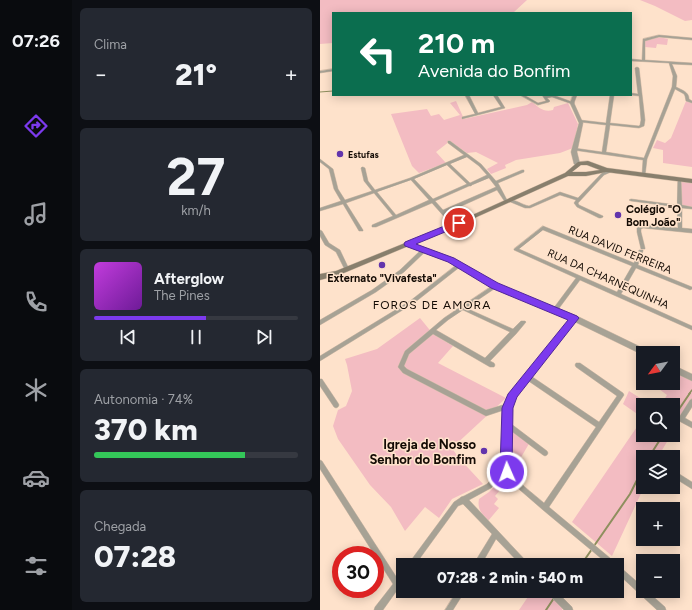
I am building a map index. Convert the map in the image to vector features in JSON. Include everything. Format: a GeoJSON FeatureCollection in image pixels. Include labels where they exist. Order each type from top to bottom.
{"type":"FeatureCollection","features":[{"type":"Feature","properties":{"kind":"main road"},"geometry":{"type":"LineString","coordinates":[[589,164],[593,168],[590,172]]}},
{"type":"Feature","properties":{"kind":"main road"},"geometry":{"type":"LineString","coordinates":[[320,277],[347,269],[508,201],[567,174],[576,166],[589,164],[606,172]]}},
{"type":"Feature","properties":{"kind":"main road"},"geometry":{"type":"LineString","coordinates":[[576,166],[577,171],[581,173]]}},
{"type":"Feature","properties":{"kind":"main road"},"geometry":{"type":"LineString","coordinates":[[567,174],[597,171],[692,181]]}},
{"type":"Feature","properties":{"kind":"street"},"geometry":{"type":"LineString","coordinates":[[643,61],[644,40],[659,36],[692,39]]}},
{"type":"Feature","properties":{"kind":"street"},"geometry":{"type":"LineString","coordinates":[[632,60],[692,64]]}},
{"type":"Feature","properties":{"kind":"street"},"geometry":{"type":"LineString","coordinates":[[644,175],[645,159],[674,88],[675,76],[670,63]]}},
{"type":"Feature","properties":{"kind":"street"},"geometry":{"type":"LineString","coordinates":[[580,121],[639,127],[642,126],[643,120],[637,68]]}},
{"type":"Feature","properties":{"kind":"street"},"geometry":{"type":"LineString","coordinates":[[320,72],[332,70]]}},
{"type":"Feature","properties":{"kind":"street"},"geometry":{"type":"LineString","coordinates":[[674,88],[685,93],[687,100],[692,102]]}},
{"type":"Feature","properties":{"kind":"street"},"geometry":{"type":"LineString","coordinates":[[632,94],[640,95]]}},
{"type":"Feature","properties":{"kind":"street"},"geometry":{"type":"LineString","coordinates":[[468,96],[477,114]]}},
{"type":"Feature","properties":{"kind":"street"},"geometry":{"type":"LineString","coordinates":[[463,118],[503,108],[496,96]]}},
{"type":"Feature","properties":{"kind":"street"},"geometry":{"type":"LineString","coordinates":[[524,96],[538,104],[548,101],[545,96],[552,96],[573,103]]}},
{"type":"Feature","properties":{"kind":"street"},"geometry":{"type":"LineString","coordinates":[[575,96],[573,103],[581,124],[574,149],[576,166]]}},
{"type":"Feature","properties":{"kind":"street"},"geometry":{"type":"LineString","coordinates":[[604,153],[612,96]]}},
{"type":"Feature","properties":{"kind":"street"},"geometry":{"type":"LineString","coordinates":[[449,142],[480,165],[508,201],[530,207],[560,193],[579,200]]}},
{"type":"Feature","properties":{"kind":"street"},"geometry":{"type":"LineString","coordinates":[[574,149],[645,159]]}},
{"type":"Feature","properties":{"kind":"street"},"geometry":{"type":"LineString","coordinates":[[320,210],[412,179],[466,156]]}},
{"type":"Feature","properties":{"kind":"street"},"geometry":{"type":"LineString","coordinates":[[575,157],[589,164]]}},
{"type":"Feature","properties":{"kind":"street"},"geometry":{"type":"LineString","coordinates":[[320,160],[331,169],[336,189],[343,203],[361,230]]}},
{"type":"Feature","properties":{"kind":"street"},"geometry":{"type":"LineString","coordinates":[[448,164],[470,185]]}},
{"type":"Feature","properties":{"kind":"street"},"geometry":{"type":"LineString","coordinates":[[363,168],[366,181],[396,217]]}},
{"type":"Feature","properties":{"kind":"street"},"geometry":{"type":"LineString","coordinates":[[495,183],[523,172]]}},
{"type":"Feature","properties":{"kind":"street"},"geometry":{"type":"LineString","coordinates":[[601,217],[578,206],[576,203],[606,172]]}},
{"type":"Feature","properties":{"kind":"street"},"geometry":{"type":"LineString","coordinates":[[374,226],[489,176]]}},
{"type":"Feature","properties":{"kind":"street"},"geometry":{"type":"LineString","coordinates":[[412,179],[450,220]]}},
{"type":"Feature","properties":{"kind":"street"},"geometry":{"type":"LineString","coordinates":[[679,179],[680,230]]}},
{"type":"Feature","properties":{"kind":"street"},"geometry":{"type":"LineString","coordinates":[[443,212],[498,188]]}},
{"type":"Feature","properties":{"kind":"street"},"geometry":{"type":"LineString","coordinates":[[631,200],[692,208]]}},
{"type":"Feature","properties":{"kind":"street"},"geometry":{"type":"LineString","coordinates":[[618,295],[635,266],[642,250],[639,232],[641,227],[648,226],[692,231]]}},
{"type":"Feature","properties":{"kind":"street","name":"RUA DA CHARNEQUINHA"},"geometry":{"type":"LineString","coordinates":[[543,228],[516,249],[692,328]]}},
{"type":"Feature","properties":{"kind":"street","name":"RUA DAVID FERREIRA"},"geometry":{"type":"LineString","coordinates":[[543,228],[690,288]]}},
{"type":"Feature","properties":{"kind":"street"},"geometry":{"type":"LineString","coordinates":[[320,232],[327,244],[338,252],[347,269]]}},
{"type":"Feature","properties":{"kind":"street"},"geometry":{"type":"LineString","coordinates":[[408,244],[451,260],[494,286],[574,318],[636,348]]}},
{"type":"Feature","properties":{"kind":"street"},"geometry":{"type":"LineString","coordinates":[[320,323],[374,291],[402,271],[424,250]]}},
{"type":"Feature","properties":{"kind":"street"},"geometry":{"type":"LineString","coordinates":[[320,359],[412,302],[459,265]]}},
{"type":"Feature","properties":{"kind":"street"},"geometry":{"type":"LineString","coordinates":[[555,310],[578,278]]}},
{"type":"Feature","properties":{"kind":"street"},"geometry":{"type":"LineString","coordinates":[[494,286],[446,319],[407,353],[401,367],[405,371],[486,413],[508,406]]}},
{"type":"Feature","properties":{"kind":"street"},"geometry":{"type":"LineString","coordinates":[[462,308],[514,332]]}},
{"type":"Feature","properties":{"kind":"street"},"geometry":{"type":"LineString","coordinates":[[574,318],[513,394],[508,406],[506,470],[514,482],[606,558]]}},
{"type":"Feature","properties":{"kind":"street"},"geometry":{"type":"LineString","coordinates":[[486,361],[523,322]]}},
{"type":"Feature","properties":{"kind":"street"},"geometry":{"type":"LineString","coordinates":[[433,331],[492,365]]}},
{"type":"Feature","properties":{"kind":"street"},"geometry":{"type":"LineString","coordinates":[[544,508],[621,395],[578,365]]}},
{"type":"Feature","properties":{"kind":"street"},"geometry":{"type":"LineString","coordinates":[[680,372],[692,378]]}},
{"type":"Feature","properties":{"kind":"street"},"geometry":{"type":"LineString","coordinates":[[527,377],[600,426]]}},
{"type":"Feature","properties":{"kind":"street"},"geometry":{"type":"LineString","coordinates":[[320,381],[336,405]]}},
{"type":"Feature","properties":{"kind":"street"},"geometry":{"type":"LineString","coordinates":[[692,402],[681,419],[692,425]]}},
{"type":"Feature","properties":{"kind":"street"},"geometry":{"type":"LineString","coordinates":[[507,424],[546,453]]}},
{"type":"Feature","properties":{"kind":"street"},"geometry":{"type":"LineString","coordinates":[[320,464],[396,582]]}},
{"type":"Feature","properties":{"kind":"street"},"geometry":{"type":"LineString","coordinates":[[416,558],[456,504],[489,486],[506,470]]}},
{"type":"Feature","properties":{"kind":"street"},"geometry":{"type":"LineString","coordinates":[[680,478],[692,486]]}},
{"type":"Feature","properties":{"kind":"street"},"geometry":{"type":"LineString","coordinates":[[463,499],[519,558]]}},
{"type":"Feature","properties":{"kind":"street"},"geometry":{"type":"LineString","coordinates":[[481,558],[496,533]]}},
{"type":"Feature","properties":{"kind":"street"},"geometry":{"type":"LineString","coordinates":[[624,575],[662,610]]}},
{"type":"Feature","properties":{"kind":"street"},"geometry":{"type":"LineString","coordinates":[[378,610],[396,585]]}},
{"type":"Feature","properties":{"kind":"street"},"geometry":{"type":"LineString","coordinates":[[449,610],[457,598]]}},
{"type":"Feature","properties":{"kind":"street"},"geometry":{"type":"LineString","coordinates":[[558,598],[570,610]]}},
{"type":"Feature","properties":{"kind":"shaded area"},"geometry":{"type":"Polygon","coordinates":[[[320,0],[527,0],[514,12],[332,12],[332,43],[320,44],[320,0]]]}},
{"type":"Feature","properties":{"kind":"shaded area"},"geometry":{"type":"Polygon","coordinates":[[[640,0],[692,0],[692,20],[685,21],[640,0]]]}},
{"type":"Feature","properties":{"kind":"shaded area"},"geometry":{"type":"Polygon","coordinates":[[[659,37],[668,39],[667,45],[657,44],[656,48],[645,47],[645,41],[659,37]]]}},
{"type":"Feature","properties":{"kind":"shaded area"},"geometry":{"type":"Polygon","coordinates":[[[456,101],[464,119],[527,105],[532,102],[541,109],[547,111],[553,110],[554,107],[568,103],[578,124],[573,148],[560,153],[516,160],[505,165],[506,168],[491,174],[487,169],[498,163],[476,152],[467,153],[450,141],[436,152],[446,163],[419,173],[412,166],[391,114],[427,109],[431,116],[439,114],[444,120],[460,115],[450,103],[456,101]]]}},
{"type":"Feature","properties":{"kind":"shaded area"},"geometry":{"type":"Polygon","coordinates":[[[686,101],[692,103],[692,167],[663,163],[663,150],[653,148],[657,140],[665,143],[671,138],[686,101]]]}},
{"type":"Feature","properties":{"kind":"shaded area"},"geometry":{"type":"Polygon","coordinates":[[[679,179],[692,181],[692,208],[680,206],[679,179]]]}},
{"type":"Feature","properties":{"kind":"shaded area"},"geometry":{"type":"Polygon","coordinates":[[[420,318],[433,334],[453,346],[438,363],[506,398],[452,448],[458,457],[483,484],[452,499],[439,518],[425,507],[405,531],[391,507],[370,485],[338,439],[333,426],[338,410],[346,406],[352,391],[345,359],[377,349],[420,318]]]}},
{"type":"Feature","properties":{"kind":"shaded area"},"geometry":{"type":"Polygon","coordinates":[[[680,373],[692,379],[692,401],[680,420],[680,398],[665,398],[667,395],[660,390],[680,390],[680,373]]]}},
{"type":"Feature","properties":{"kind":"shaded area"},"geometry":{"type":"Polygon","coordinates":[[[629,391],[640,398],[636,398],[636,413],[623,404],[629,391]]]}},
{"type":"Feature","properties":{"kind":"shaded area"},"geometry":{"type":"Polygon","coordinates":[[[507,424],[530,442],[513,471],[508,465],[507,424]]]}},
{"type":"Feature","properties":{"kind":"shaded area"},"geometry":{"type":"Polygon","coordinates":[[[636,428],[636,442],[667,442],[662,450],[636,450],[636,494],[641,494],[612,556],[572,522],[636,428]]]}},
{"type":"Feature","properties":{"kind":"shaded area"},"geometry":{"type":"Polygon","coordinates":[[[503,478],[509,480],[495,496],[498,499],[494,504],[499,508],[488,521],[479,509],[479,499],[489,492],[503,478]]]}},
{"type":"Feature","properties":{"kind":"shaded area"},"geometry":{"type":"Polygon","coordinates":[[[527,598],[555,598],[564,607],[562,610],[519,610],[527,598]]]}},
{"type":"Feature","properties":{"kind":"waterway"},"geometry":{"type":"LineString","coordinates":[[320,92],[332,91]]}},
{"type":"Feature","properties":{"kind":"waterway"},"geometry":{"type":"LineString","coordinates":[[689,394],[692,390]]}},
{"type":"Feature","properties":{"kind":"waterway"},"geometry":{"type":"LineString","coordinates":[[680,408],[690,393]]}},
{"type":"Feature","properties":{"kind":"waterway"},"geometry":{"type":"LineString","coordinates":[[653,450],[659,442]]}},
{"type":"Feature","properties":{"kind":"waterway"},"geometry":{"type":"LineString","coordinates":[[594,546],[630,494],[636,482]]}},
{"type":"Feature","properties":{"kind":"waterway"},"geometry":{"type":"LineString","coordinates":[[586,558],[592,549]]}},
{"type":"Feature","properties":{"kind":"waterway"},"geometry":{"type":"LineString","coordinates":[[546,610],[554,598]]}},
{"type":"Feature","properties":{"kind":"place","name":"Estufas"},"geometry":{"type":"Point","coordinates":[340,154]}},
{"type":"Feature","properties":{"kind":"place","name":"Colégio \"O Bom João\""},"geometry":{"type":"Point","coordinates":[618,215]}},
{"type":"Feature","properties":{"kind":"place","name":"Externato \"Vivafesta\""},"geometry":{"type":"Point","coordinates":[382,265]}},
{"type":"Feature","properties":{"kind":"place","name":"Igreja de Nosso Senhor do Bonfim"},"geometry":{"type":"Point","coordinates":[484,451]}},
{"type":"Feature","properties":{"kind":"district","name":"FOROS DE AMORA"},"geometry":{"type":"Point","coordinates":[432,305]}},
{"type":"Feature","properties":{"kind":"route"},"geometry":{"type":"LineString","coordinates":[[459,223],[408,244],[451,260],[494,286],[574,318],[513,394],[507,408],[507,472]]}}]}
